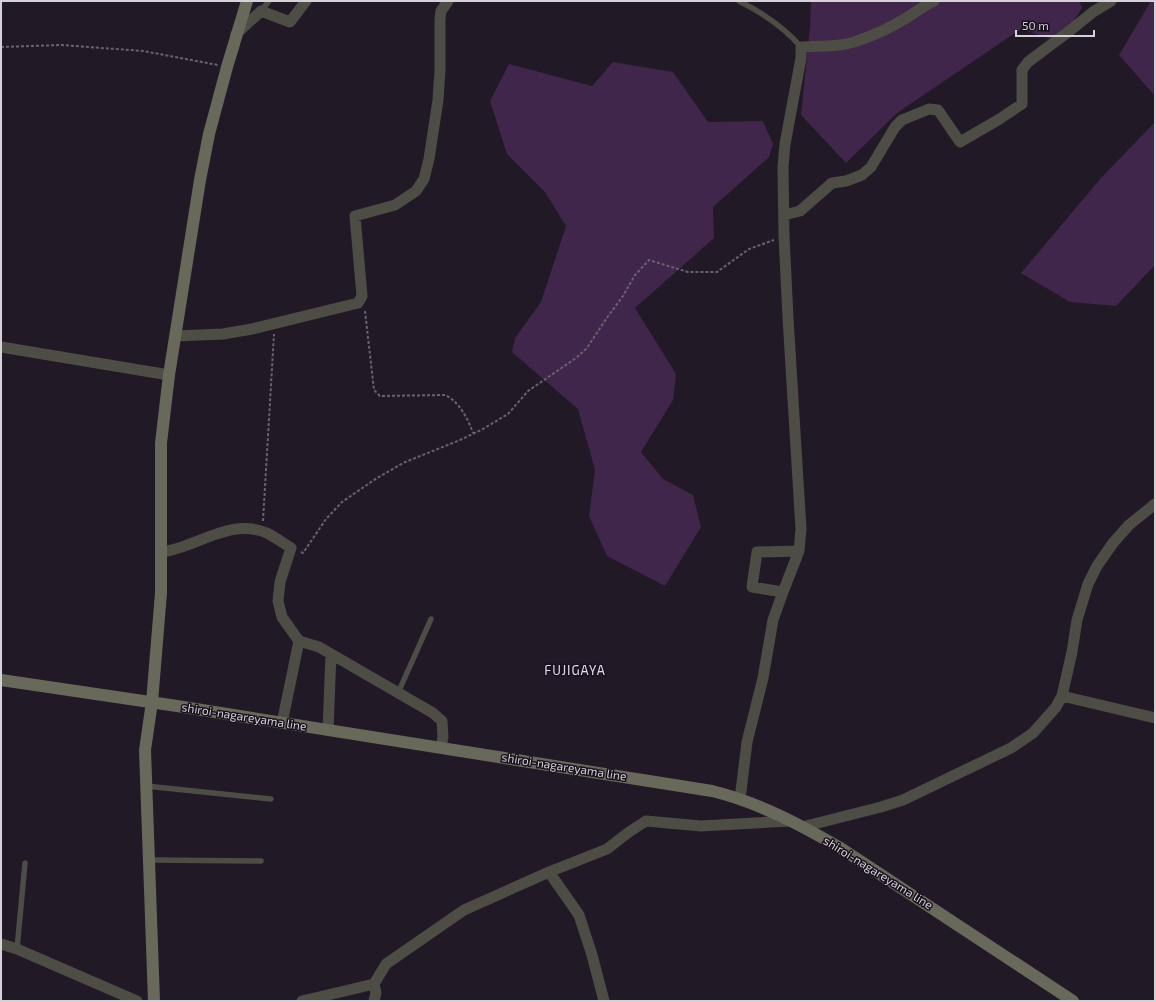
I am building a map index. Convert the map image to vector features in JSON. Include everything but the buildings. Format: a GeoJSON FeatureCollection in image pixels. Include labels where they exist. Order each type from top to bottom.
{"type":"FeatureCollection","features":[{"type":"Feature","properties":{"kind":"main road"},"geometry":{"type":"LineString","coordinates":[[154,1001],[145,750],[152,702],[161,593],[161,444],[169,375],[200,180],[209,134],[246,1]]}},
{"type":"Feature","properties":{"kind":"main road","name":"shiroi-nagareyama line"},"geometry":{"type":"LineString","coordinates":[[1,680],[441,747],[712,791],[740,799],[797,824],[848,853],[1073,1001]]}},
{"type":"Feature","properties":{"kind":"street"},"geometry":{"type":"LineString","coordinates":[[236,34],[261,11],[290,22],[306,1]]}},
{"type":"Feature","properties":{"kind":"street"},"geometry":{"type":"LineString","coordinates":[[175,336],[223,334],[252,329],[358,302],[362,296],[355,216],[395,205],[416,191],[424,179],[429,159],[438,100],[441,11],[448,1]]}},
{"type":"Feature","properties":{"kind":"street"},"geometry":{"type":"LineString","coordinates":[[740,799],[747,742],[763,678],[773,620],[799,551],[801,529],[784,236],[783,166],[785,144],[801,58],[801,47],[830,46],[856,42],[881,32],[934,1]]}},
{"type":"Feature","properties":{"kind":"street"},"geometry":{"type":"LineString","coordinates":[[784,215],[800,211],[832,183],[846,181],[862,175],[871,167],[895,127],[902,120],[929,109],[938,110],[960,142],[1004,116],[1022,104],[1022,70],[1028,62],[1093,12],[1111,1]]}},
{"type":"Feature","properties":{"kind":"street"},"geometry":{"type":"LineString","coordinates":[[1,347],[169,375]]}},
{"type":"Feature","properties":{"kind":"street"},"geometry":{"type":"LineString","coordinates":[[374,1001],[376,993],[374,984],[386,964],[464,910],[549,872],[607,850],[629,832],[646,821],[700,826],[797,824],[881,807],[903,800],[1011,748],[1033,733],[1056,707],[1062,696],[1072,652],[1077,620],[1088,584],[1097,566],[1113,543],[1129,525],[1155,504]]}},
{"type":"Feature","properties":{"kind":"street"},"geometry":{"type":"LineString","coordinates":[[161,552],[171,551],[218,533],[238,528],[268,533],[290,548],[280,582],[278,601],[282,617],[299,641],[319,647],[433,713],[442,721],[443,737],[441,747]]}},
{"type":"Feature","properties":{"kind":"street"},"geometry":{"type":"LineString","coordinates":[[783,592],[752,587],[757,552],[799,551]]}},
{"type":"Feature","properties":{"kind":"street"},"geometry":{"type":"LineString","coordinates":[[282,722],[299,641]]}},
{"type":"Feature","properties":{"kind":"street"},"geometry":{"type":"LineString","coordinates":[[328,730],[331,654]]}},
{"type":"Feature","properties":{"kind":"street"},"geometry":{"type":"LineString","coordinates":[[1062,696],[1155,718]]}},
{"type":"Feature","properties":{"kind":"street"},"geometry":{"type":"LineString","coordinates":[[549,872],[579,916],[592,955],[604,1001]]}},
{"type":"Feature","properties":{"kind":"street"},"geometry":{"type":"LineString","coordinates":[[1,944],[17,949],[137,1001]]}},
{"type":"Feature","properties":{"kind":"street"},"geometry":{"type":"LineString","coordinates":[[302,1001],[374,984]]}},
{"type":"Feature","properties":{"kind":"lane"},"geometry":{"type":"LineString","coordinates":[[261,11],[269,1]]}},
{"type":"Feature","properties":{"kind":"lane"},"geometry":{"type":"LineString","coordinates":[[739,1],[758,11],[786,31],[801,47]]}},
{"type":"Feature","properties":{"kind":"lane"},"geometry":{"type":"LineString","coordinates":[[398,693],[431,619]]}},
{"type":"Feature","properties":{"kind":"lane"},"geometry":{"type":"LineString","coordinates":[[146,786],[271,799]]}},
{"type":"Feature","properties":{"kind":"lane"},"geometry":{"type":"LineString","coordinates":[[150,860],[261,861]]}},
{"type":"Feature","properties":{"kind":"lane"},"geometry":{"type":"LineString","coordinates":[[17,949],[25,863]]}},
{"type":"Feature","properties":{"kind":"path"},"geometry":{"type":"LineString","coordinates":[[1,47],[61,45],[142,51],[227,67]]}},
{"type":"Feature","properties":{"kind":"path"},"geometry":{"type":"LineString","coordinates":[[290,548],[303,553],[326,519],[342,502],[377,478],[403,463],[483,429],[508,414],[528,391],[576,358],[587,348],[636,275],[649,260],[688,272],[717,272],[749,249],[784,236]]}},
{"type":"Feature","properties":{"kind":"path"},"geometry":{"type":"LineString","coordinates":[[360,299],[364,306],[374,390],[380,396],[445,395],[452,398],[468,421],[473,433]]}},
{"type":"Feature","properties":{"kind":"path"},"geometry":{"type":"LineString","coordinates":[[263,532],[275,323]]}},
{"type":"Feature","properties":{"kind":"shaded area"},"geometry":{"type":"Polygon","coordinates":[[[811,1],[1079,1],[1082,8],[1060,42],[1021,29],[897,113],[846,163],[801,115],[810,27],[811,1]]]}},
{"type":"Feature","properties":{"kind":"shaded area"},"geometry":{"type":"Polygon","coordinates":[[[1151,1],[1155,1],[1155,96],[1119,55],[1151,1]]]}},
{"type":"Feature","properties":{"kind":"shaded area"},"geometry":{"type":"Polygon","coordinates":[[[613,62],[673,72],[708,122],[763,121],[773,144],[769,157],[713,207],[714,238],[635,308],[676,374],[673,400],[641,452],[663,479],[693,495],[701,527],[665,586],[607,556],[589,516],[595,470],[578,409],[512,352],[515,338],[541,302],[566,226],[545,192],[507,154],[490,101],[509,64],[592,86],[613,62]]]}},
{"type":"Feature","properties":{"kind":"shaded area"},"geometry":{"type":"Polygon","coordinates":[[[1155,122],[1155,265],[1116,306],[1070,302],[1021,273],[1101,178],[1155,122]]]}},
{"type":"Feature","properties":{"kind":"district","name":"FUJIGAYA"},"geometry":{"type":"Point","coordinates":[575,670]}}]}
